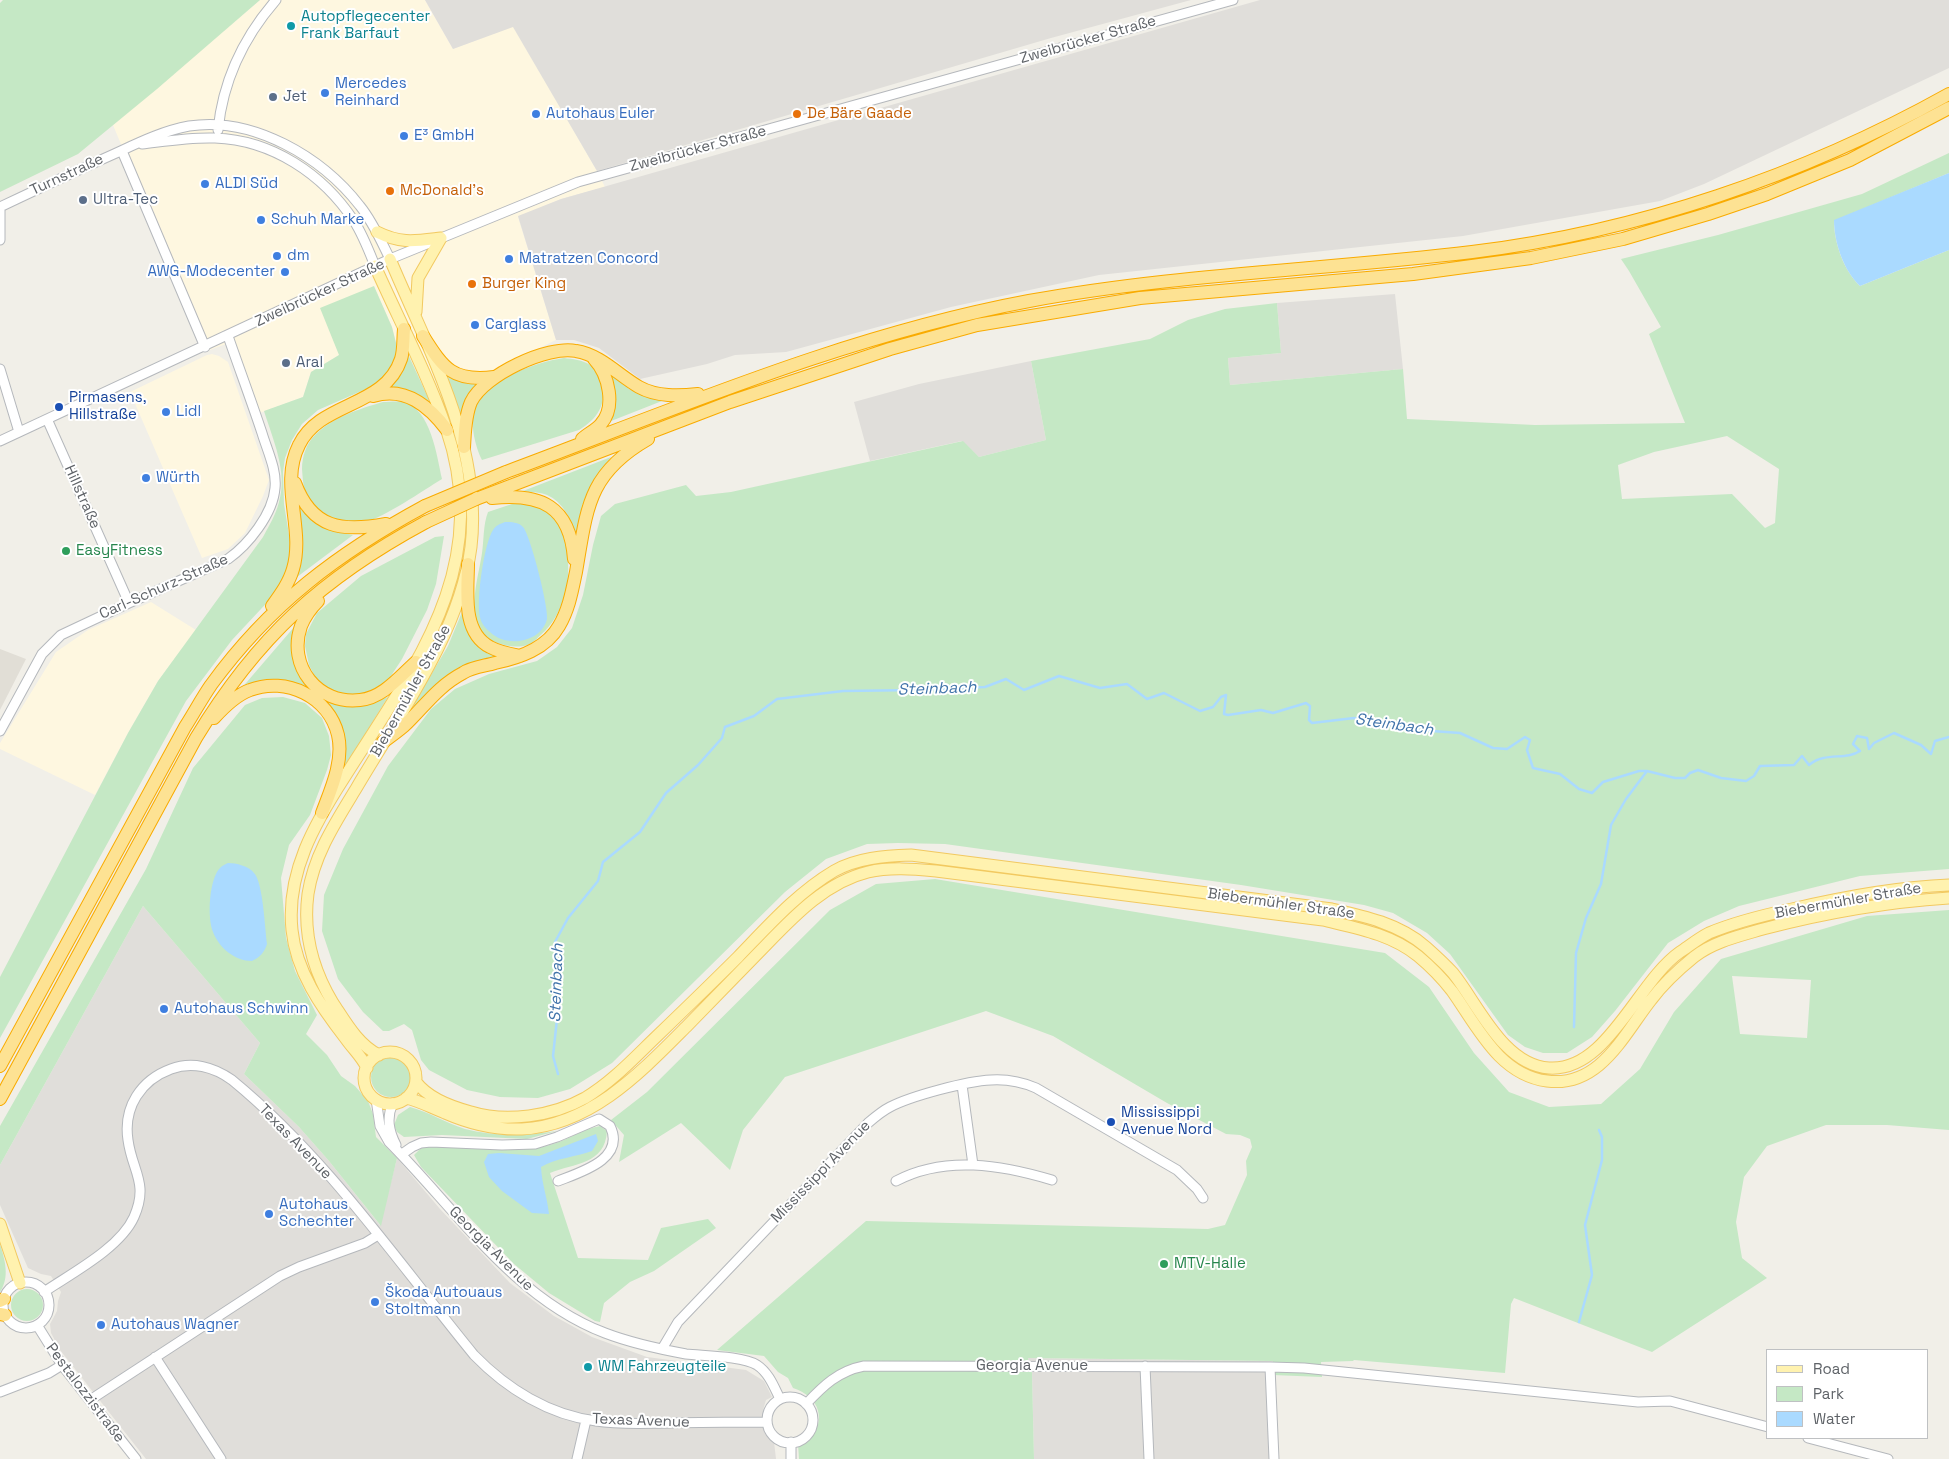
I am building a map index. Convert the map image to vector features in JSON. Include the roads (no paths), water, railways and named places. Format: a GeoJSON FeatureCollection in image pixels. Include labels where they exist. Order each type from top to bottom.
{"type":"FeatureCollection","features":[{"type":"Feature","properties":{"kind":"highway"},"geometry":{"type":"LineString","coordinates":[[252,635],[280,606],[332,562],[425,506],[506,472],[753,378],[912,328],[1029,301],[1137,284],[1474,252],[1591,231],[1667,213],[1807,164],[1849,146],[1949,94]]}},
{"type":"Feature","properties":{"kind":"highway"},"geometry":{"type":"LineString","coordinates":[[0,1099],[196,738],[222,697],[250,659],[295,612],[342,573],[369,554],[426,522],[476,499],[507,492],[679,420],[872,355],[977,325],[1140,298],[1413,274],[1531,258],[1623,239],[1767,194],[1850,160],[1949,108]]}},
{"type":"Feature","properties":{"kind":"highway"},"geometry":{"type":"LineString","coordinates":[[362,400],[379,390],[393,377],[402,358],[404,329]]}},
{"type":"Feature","properties":{"kind":"highway"},"geometry":{"type":"LineString","coordinates":[[424,336],[446,368],[455,374],[472,379],[494,377]]}},
{"type":"Feature","properties":{"kind":"highway"},"geometry":{"type":"LineString","coordinates":[[464,447],[466,420],[472,402],[482,387],[494,377],[556,350],[578,351],[590,356],[612,367],[638,387],[650,392],[688,395],[716,392]]}},
{"type":"Feature","properties":{"kind":"highway"},"geometry":{"type":"LineString","coordinates":[[566,450],[600,425],[607,414],[609,392],[605,378],[598,364],[590,356]]}},
{"type":"Feature","properties":{"kind":"highway"},"geometry":{"type":"LineString","coordinates":[[0,1066],[185,727],[210,686],[252,635],[278,598],[293,569],[296,541],[291,471],[298,446],[304,434],[315,423],[332,412],[380,394],[390,393],[405,395],[422,404],[434,414],[446,430]]}},
{"type":"Feature","properties":{"kind":"highway"},"geometry":{"type":"LineString","coordinates":[[383,742],[404,725],[436,691],[464,672],[520,656],[540,646],[558,628],[570,600],[587,511],[600,481],[628,450],[679,420]]}},
{"type":"Feature","properties":{"kind":"highway"},"geometry":{"type":"LineString","coordinates":[[291,471],[300,497],[316,516],[328,524],[352,529],[397,522]]}},
{"type":"Feature","properties":{"kind":"highway"},"geometry":{"type":"LineString","coordinates":[[507,492],[538,500],[551,507],[564,519],[571,534],[575,576]]}},
{"type":"Feature","properties":{"kind":"highway"},"geometry":{"type":"LineString","coordinates":[[468,564],[469,618],[473,629],[479,639],[489,647],[520,656]]}},
{"type":"Feature","properties":{"kind":"highway"},"geometry":{"type":"LineString","coordinates":[[342,573],[308,612],[301,627],[298,658],[303,672],[313,686],[324,694],[336,698],[361,700],[380,694],[416,662]]}},
{"type":"Feature","properties":{"kind":"highway"},"geometry":{"type":"LineString","coordinates":[[196,738],[233,700],[250,690],[269,685],[285,686],[302,692],[318,701],[331,717],[338,735],[339,750],[336,770],[322,813]]}},
{"type":"Feature","properties":{"kind":"main road"},"geometry":{"type":"LineString","coordinates":[[376,232],[401,241],[415,242],[441,238]]}},
{"type":"Feature","properties":{"kind":"main road"},"geometry":{"type":"LineString","coordinates":[[416,319],[418,278],[441,238]]}},
{"type":"Feature","properties":{"kind":"main road","name":"Biebermühler Straße"},"geometry":{"type":"LineString","coordinates":[[378,1055],[362,1043],[341,1015],[329,996],[320,976],[309,945],[306,922],[309,893],[316,866],[328,836],[446,632],[460,598],[468,564],[473,517],[472,493],[464,447],[447,394],[390,259]]}},
{"type":"Feature","properties":{"kind":"main road","name":"Biebermühler Straße"},"geometry":{"type":"LineString","coordinates":[[367,1068],[311,988],[303,972],[292,930],[291,909],[296,876],[302,857],[322,813],[391,705],[416,662],[443,608],[458,554],[460,520],[459,486],[446,430],[426,378],[375,266]]}},
{"type":"Feature","properties":{"kind":"main road","name":"Biebermühler Straße"},"geometry":{"type":"LineString","coordinates":[[416,1082],[421,1089],[435,1098],[477,1114],[491,1117],[517,1117],[554,1110],[585,1098],[639,1054],[790,905],[831,873],[864,859],[910,855],[1332,909],[1362,915],[1396,928],[1424,945],[1452,972],[1492,1029],[1510,1050],[1528,1062],[1549,1068],[1570,1066],[1592,1054],[1612,1033],[1660,971],[1678,954],[1707,934],[1764,915],[1818,903],[1881,892],[1949,885]]}},
{"type":"Feature","properties":{"kind":"main road"},"geometry":{"type":"LineString","coordinates":[[406,1098],[472,1123],[500,1129],[540,1127],[578,1114],[604,1100],[642,1070],[779,932],[819,896],[846,880],[880,870],[936,871],[1323,920],[1372,931],[1402,945],[1416,954],[1435,971],[1490,1047],[1505,1063],[1523,1075],[1548,1082],[1572,1079],[1586,1074],[1600,1065],[1618,1046],[1651,999],[1675,972],[1696,955],[1726,940],[1808,917],[1916,900],[1949,898]]}},
{"type":"Feature","properties":{"kind":"main road"},"geometry":{"type":"LineString","coordinates":[[389,1052],[405,1056],[415,1070],[416,1082],[413,1091],[406,1098],[393,1103],[386,1103],[376,1099],[370,1093],[366,1086],[365,1077],[367,1068],[378,1055],[389,1052]]}},
{"type":"Feature","properties":{"kind":"main road"},"geometry":{"type":"LineString","coordinates":[[0,1224],[20,1283]]}},
{"type":"Feature","properties":{"kind":"street"},"geometry":{"type":"LineString","coordinates":[[217,138],[225,88],[244,44],[257,22],[276,0]]}},
{"type":"Feature","properties":{"kind":"street","name":"Zweibrücker Straße"},"geometry":{"type":"LineString","coordinates":[[0,441],[205,347],[390,259],[578,182],[1208,3],[1233,0]]}},
{"type":"Feature","properties":{"kind":"street","name":"Turnstraße"},"geometry":{"type":"LineString","coordinates":[[0,207],[152,136],[190,126],[218,126],[252,132],[272,139],[314,162],[345,189],[362,208],[390,259]]}},
{"type":"Feature","properties":{"kind":"street","name":"Turnstraße"},"geometry":{"type":"LineString","coordinates":[[135,145],[198,138],[217,138],[268,149],[288,159],[313,175],[335,196],[354,222],[375,266]]}},
{"type":"Feature","properties":{"kind":"street"},"geometry":{"type":"LineString","coordinates":[[122,151],[205,347]]}},
{"type":"Feature","properties":{"kind":"street"},"geometry":{"type":"LineString","coordinates":[[0,207],[0,240]]}},
{"type":"Feature","properties":{"kind":"street","name":"Carl-Schurz-Straße"},"geometry":{"type":"LineString","coordinates":[[0,731],[34,668],[51,643],[72,629],[228,559],[241,551],[257,530],[274,497],[274,471],[228,336]]}},
{"type":"Feature","properties":{"kind":"street"},"geometry":{"type":"LineString","coordinates":[[0,368],[19,432]]}},
{"type":"Feature","properties":{"kind":"street","name":"Hillstraße"},"geometry":{"type":"LineString","coordinates":[[47,419],[129,603]]}},
{"type":"Feature","properties":{"kind":"street","name":"Texas Avenue"},"geometry":{"type":"LineString","coordinates":[[44,1292],[113,1244],[125,1233],[134,1218],[139,1203],[140,1177],[128,1141],[127,1126],[134,1099],[140,1089],[150,1080],[175,1068],[189,1065],[203,1066],[223,1073],[288,1132],[378,1235],[459,1337],[487,1369],[516,1391],[535,1402],[586,1420],[628,1424],[767,1422]]}},
{"type":"Feature","properties":{"kind":"street","name":"Mississippi Avenue"},"geometry":{"type":"LineString","coordinates":[[662,1349],[678,1322],[868,1123],[891,1106],[962,1085],[978,1081],[1003,1080],[1026,1084],[1036,1088],[1177,1170],[1197,1189],[1203,1198]]}},
{"type":"Feature","properties":{"kind":"street"},"geometry":{"type":"LineString","coordinates":[[962,1085],[973,1165]]}},
{"type":"Feature","properties":{"kind":"street","name":"Georgia Avenue"},"geometry":{"type":"LineString","coordinates":[[376,1099],[382,1132],[493,1254],[516,1277],[538,1295],[587,1326],[621,1339],[662,1349],[754,1364],[765,1373],[780,1399]]}},
{"type":"Feature","properties":{"kind":"street","name":"Georgia Avenue"},"geometry":{"type":"LineString","coordinates":[[393,1103],[389,1124],[392,1138],[402,1154]]}},
{"type":"Feature","properties":{"kind":"street"},"geometry":{"type":"LineString","coordinates":[[402,1154],[421,1143],[527,1144],[547,1141],[599,1120],[610,1126],[614,1138],[613,1145],[605,1158],[584,1171],[558,1181]]}},
{"type":"Feature","properties":{"kind":"street"},"geometry":{"type":"LineString","coordinates":[[896,1181],[931,1168],[973,1165],[1014,1170],[1052,1180]]}},
{"type":"Feature","properties":{"kind":"street"},"geometry":{"type":"LineString","coordinates":[[90,1400],[280,1276],[299,1266],[365,1243],[378,1235]]}},
{"type":"Feature","properties":{"kind":"street"},"geometry":{"type":"LineString","coordinates":[[20,1283],[33,1284],[44,1292],[48,1297],[48,1310],[46,1316],[37,1325],[30,1328],[16,1326],[3,1314],[2,1300],[8,1292],[20,1283]]}},
{"type":"Feature","properties":{"kind":"street","name":"Pestalozzistraße"},"geometry":{"type":"LineString","coordinates":[[37,1325],[62,1365],[136,1459]]}},
{"type":"Feature","properties":{"kind":"street"},"geometry":{"type":"LineString","coordinates":[[155,1357],[221,1459]]}},
{"type":"Feature","properties":{"kind":"street"},"geometry":{"type":"LineString","coordinates":[[0,1392],[49,1373],[62,1365]]}},
{"type":"Feature","properties":{"kind":"street","name":"Georgia Avenue"},"geometry":{"type":"LineString","coordinates":[[806,1404],[838,1375],[864,1366],[1270,1367],[1304,1368],[1638,1402],[1670,1400],[1766,1426]]}},
{"type":"Feature","properties":{"kind":"street"},"geometry":{"type":"LineString","coordinates":[[1145,1366],[1148,1459]]}},
{"type":"Feature","properties":{"kind":"street"},"geometry":{"type":"LineString","coordinates":[[1270,1367],[1274,1459]]}},
{"type":"Feature","properties":{"kind":"street"},"geometry":{"type":"LineString","coordinates":[[791,1397],[806,1404],[810,1408],[813,1420],[810,1431],[802,1439],[790,1442],[781,1440],[773,1435],[767,1422],[769,1411],[780,1399],[791,1397]]}},
{"type":"Feature","properties":{"kind":"street"},"geometry":{"type":"LineString","coordinates":[[577,1459],[586,1420]]}},
{"type":"Feature","properties":{"kind":"street"},"geometry":{"type":"LineString","coordinates":[[1812,1439],[1888,1459]]}},
{"type":"Feature","properties":{"kind":"street"},"geometry":{"type":"LineString","coordinates":[[790,1442],[791,1459]]}},
{"type":"Feature","properties":{"kind":"water"},"geometry":{"type":"Polygon","coordinates":[[[1949,173],[1949,250],[1860,286],[1849,273],[1841,256],[1834,229],[1834,220],[1949,173]]]}},
{"type":"Feature","properties":{"kind":"water"},"geometry":{"type":"Polygon","coordinates":[[[505,522],[519,524],[526,533],[538,571],[547,612],[547,619],[538,633],[531,638],[513,641],[497,637],[490,632],[481,621],[479,609],[480,586],[487,547],[494,528],[505,522]]]}},
{"type":"Feature","properties":{"kind":"water"},"geometry":{"type":"Polygon","coordinates":[[[228,863],[249,868],[254,873],[260,886],[267,944],[265,950],[252,961],[240,959],[223,948],[211,926],[210,898],[214,879],[221,867],[228,863]]]}},
{"type":"Feature","properties":{"kind":"water"},"geometry":{"type":"Polygon","coordinates":[[[596,1134],[598,1141],[592,1151],[541,1167],[549,1214],[532,1213],[502,1191],[489,1177],[484,1162],[488,1154],[539,1156],[596,1134]]]}},
{"type":"Feature","properties":{"kind":"waterway","name":"Steinbach"},"geometry":{"type":"LineString","coordinates":[[558,1074],[553,1056],[561,982],[556,966],[555,942],[568,918],[598,881],[603,862],[640,832],[666,793],[698,765],[722,738],[725,727],[754,716],[777,699],[843,691],[985,687],[1006,679],[1024,690],[1059,676],[1100,688],[1127,684],[1147,699],[1164,693],[1200,711],[1213,707],[1221,697],[1226,695],[1224,714],[1228,715],[1261,710],[1273,713],[1306,703],[1310,706],[1309,720],[1312,723],[1354,718],[1418,730],[1460,733],[1493,748],[1507,749],[1525,737],[1530,740],[1527,750],[1533,768],[1560,774],[1579,789],[1592,793],[1603,782],[1639,771],[1647,771],[1675,778],[1685,778],[1690,773],[1698,770],[1721,778],[1746,781],[1754,776],[1760,766],[1794,765],[1802,756],[1809,765],[1822,758],[1854,754],[1860,751],[1853,744],[1857,736],[1867,738],[1869,749],[1874,743],[1894,733],[1921,745],[1931,754],[1935,741],[1949,737]]}},
{"type":"Feature","properties":{"kind":"waterway"},"geometry":{"type":"LineString","coordinates":[[1574,1027],[1576,953],[1586,918],[1601,884],[1611,825],[1626,799],[1647,771]]}},
{"type":"Feature","properties":{"kind":"waterway"},"geometry":{"type":"LineString","coordinates":[[1579,1322],[1592,1275],[1585,1225],[1602,1160],[1602,1137],[1599,1130]]}},
{"type":"Feature","properties":{"kind":"place","name":"Autopflegecenter Frank Barfaut"},"geometry":{"type":"Point","coordinates":[291,26]}},
{"type":"Feature","properties":{"kind":"place","name":"Mercedes Reinhard"},"geometry":{"type":"Point","coordinates":[325,93]}},
{"type":"Feature","properties":{"kind":"place","name":"Jet"},"geometry":{"type":"Point","coordinates":[273,97]}},
{"type":"Feature","properties":{"kind":"place","name":"Autohaus Euler"},"geometry":{"type":"Point","coordinates":[536,114]}},
{"type":"Feature","properties":{"kind":"place","name":"De Bäre Gaade"},"geometry":{"type":"Point","coordinates":[797,114]}},
{"type":"Feature","properties":{"kind":"place","name":"E³ GmbH"},"geometry":{"type":"Point","coordinates":[404,136]}},
{"type":"Feature","properties":{"kind":"place","name":"ALDI Süd"},"geometry":{"type":"Point","coordinates":[205,184]}},
{"type":"Feature","properties":{"kind":"place","name":"McDonald's"},"geometry":{"type":"Point","coordinates":[390,191]}},
{"type":"Feature","properties":{"kind":"place","name":"Ultra-Tec"},"geometry":{"type":"Point","coordinates":[83,200]}},
{"type":"Feature","properties":{"kind":"place","name":"Schuh Marke"},"geometry":{"type":"Point","coordinates":[261,220]}},
{"type":"Feature","properties":{"kind":"place","name":"dm"},"geometry":{"type":"Point","coordinates":[277,256]}},
{"type":"Feature","properties":{"kind":"place","name":"Matratzen Concord"},"geometry":{"type":"Point","coordinates":[509,259]}},
{"type":"Feature","properties":{"kind":"place","name":"AWG-Modecenter"},"geometry":{"type":"Point","coordinates":[285,272]}},
{"type":"Feature","properties":{"kind":"place","name":"Burger King"},"geometry":{"type":"Point","coordinates":[472,284]}},
{"type":"Feature","properties":{"kind":"place","name":"Carglass"},"geometry":{"type":"Point","coordinates":[475,325]}},
{"type":"Feature","properties":{"kind":"place","name":"Aral"},"geometry":{"type":"Point","coordinates":[286,363]}},
{"type":"Feature","properties":{"kind":"place","name":"Pirmasens, Hillstraße"},"geometry":{"type":"Point","coordinates":[59,407]}},
{"type":"Feature","properties":{"kind":"place","name":"Lidl"},"geometry":{"type":"Point","coordinates":[166,412]}},
{"type":"Feature","properties":{"kind":"place","name":"Würth"},"geometry":{"type":"Point","coordinates":[146,478]}},
{"type":"Feature","properties":{"kind":"place","name":"EasyFitness"},"geometry":{"type":"Point","coordinates":[66,551]}},
{"type":"Feature","properties":{"kind":"place","name":"Autohaus Schwinn"},"geometry":{"type":"Point","coordinates":[164,1009]}},
{"type":"Feature","properties":{"kind":"place","name":"Mississippi Avenue Nord"},"geometry":{"type":"Point","coordinates":[1111,1122]}},
{"type":"Feature","properties":{"kind":"place","name":"Autohaus Schechter"},"geometry":{"type":"Point","coordinates":[269,1214]}},
{"type":"Feature","properties":{"kind":"place","name":"MTV-Halle"},"geometry":{"type":"Point","coordinates":[1164,1264]}},
{"type":"Feature","properties":{"kind":"place","name":"Škoda Autouaus Stoltmann"},"geometry":{"type":"Point","coordinates":[375,1302]}},
{"type":"Feature","properties":{"kind":"place","name":"Autohaus Wagner"},"geometry":{"type":"Point","coordinates":[101,1325]}},
{"type":"Feature","properties":{"kind":"place","name":"WM Fahrzeugteile"},"geometry":{"type":"Point","coordinates":[588,1367]}}]}
